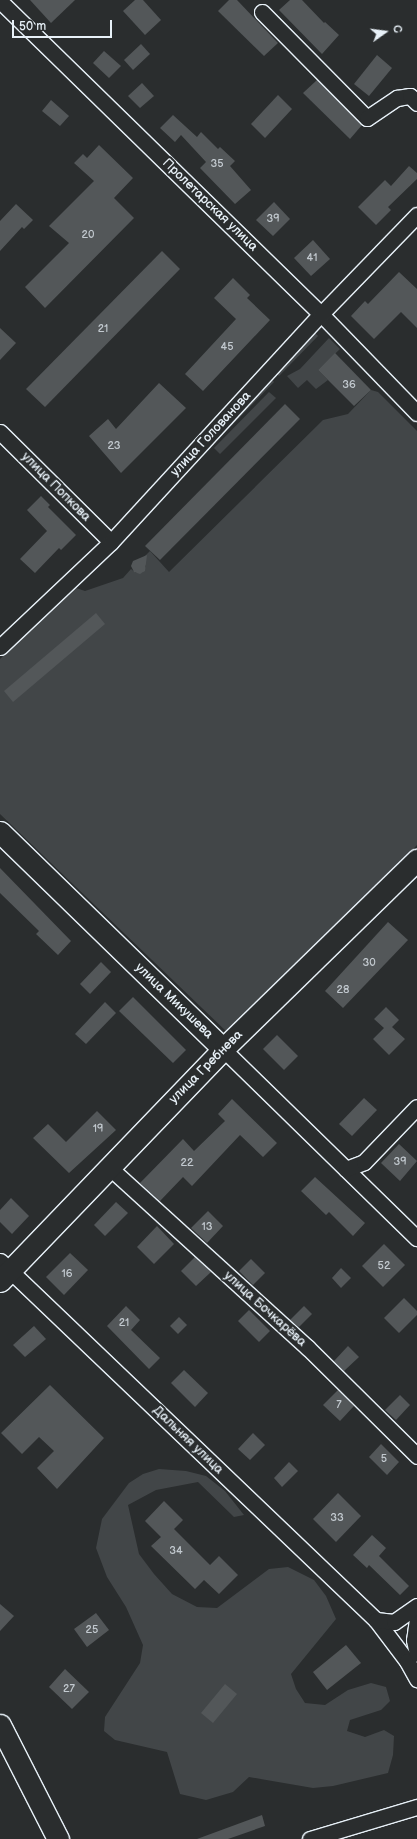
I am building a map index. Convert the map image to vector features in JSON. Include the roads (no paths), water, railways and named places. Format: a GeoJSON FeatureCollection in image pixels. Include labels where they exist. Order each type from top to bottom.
{"type":"FeatureCollection","features":[{"type":"Feature","properties":{"kind":"street","name":"Пролетарская улица"},"geometry":{"type":"LineString","coordinates":[[1,1],[321,314],[417,413]]}},
{"type":"Feature","properties":{"kind":"street"},"geometry":{"type":"LineString","coordinates":[[262,12],[367,118],[397,98],[410,96],[417,103]]}},
{"type":"Feature","properties":{"kind":"street","name":"улица Голованова"},"geometry":{"type":"LineString","coordinates":[[0,647],[111,542],[321,314],[417,215]]}},
{"type":"Feature","properties":{"kind":"street","name":"улица Попкова"},"geometry":{"type":"LineString","coordinates":[[0,432],[111,542]]}},
{"type":"Feature","properties":{"kind":"street","name":"улица Микушева"},"geometry":{"type":"LineString","coordinates":[[0,832],[417,1238]]}},
{"type":"Feature","properties":{"kind":"street","name":"улица Гребнева"},"geometry":{"type":"LineString","coordinates":[[3,1271],[109,1167],[223,1049],[417,860]]}},
{"type":"Feature","properties":{"kind":"street"},"geometry":{"type":"LineString","coordinates":[[346,1169],[364,1162],[417,1107]]}},
{"type":"Feature","properties":{"kind":"street","name":"улица Бочкарёва"},"geometry":{"type":"LineString","coordinates":[[109,1167],[307,1347],[417,1456]]}},
{"type":"Feature","properties":{"kind":"street","name":"Дальняя улица"},"geometry":{"type":"LineString","coordinates":[[3,1271],[376,1620],[407,1661],[417,1679]]}},
{"type":"Feature","properties":{"kind":"street"},"geometry":{"type":"LineString","coordinates":[[376,1620],[394,1622],[417,1606]]}},
{"type":"Feature","properties":{"kind":"street"},"geometry":{"type":"LineString","coordinates":[[417,1619],[414,1640],[417,1654]]}},
{"type":"Feature","properties":{"kind":"street"},"geometry":{"type":"LineString","coordinates":[[0,1725],[58,1839]]}},
{"type":"Feature","properties":{"kind":"street"},"geometry":{"type":"LineString","coordinates":[[310,1839],[417,1807]]}}]}
